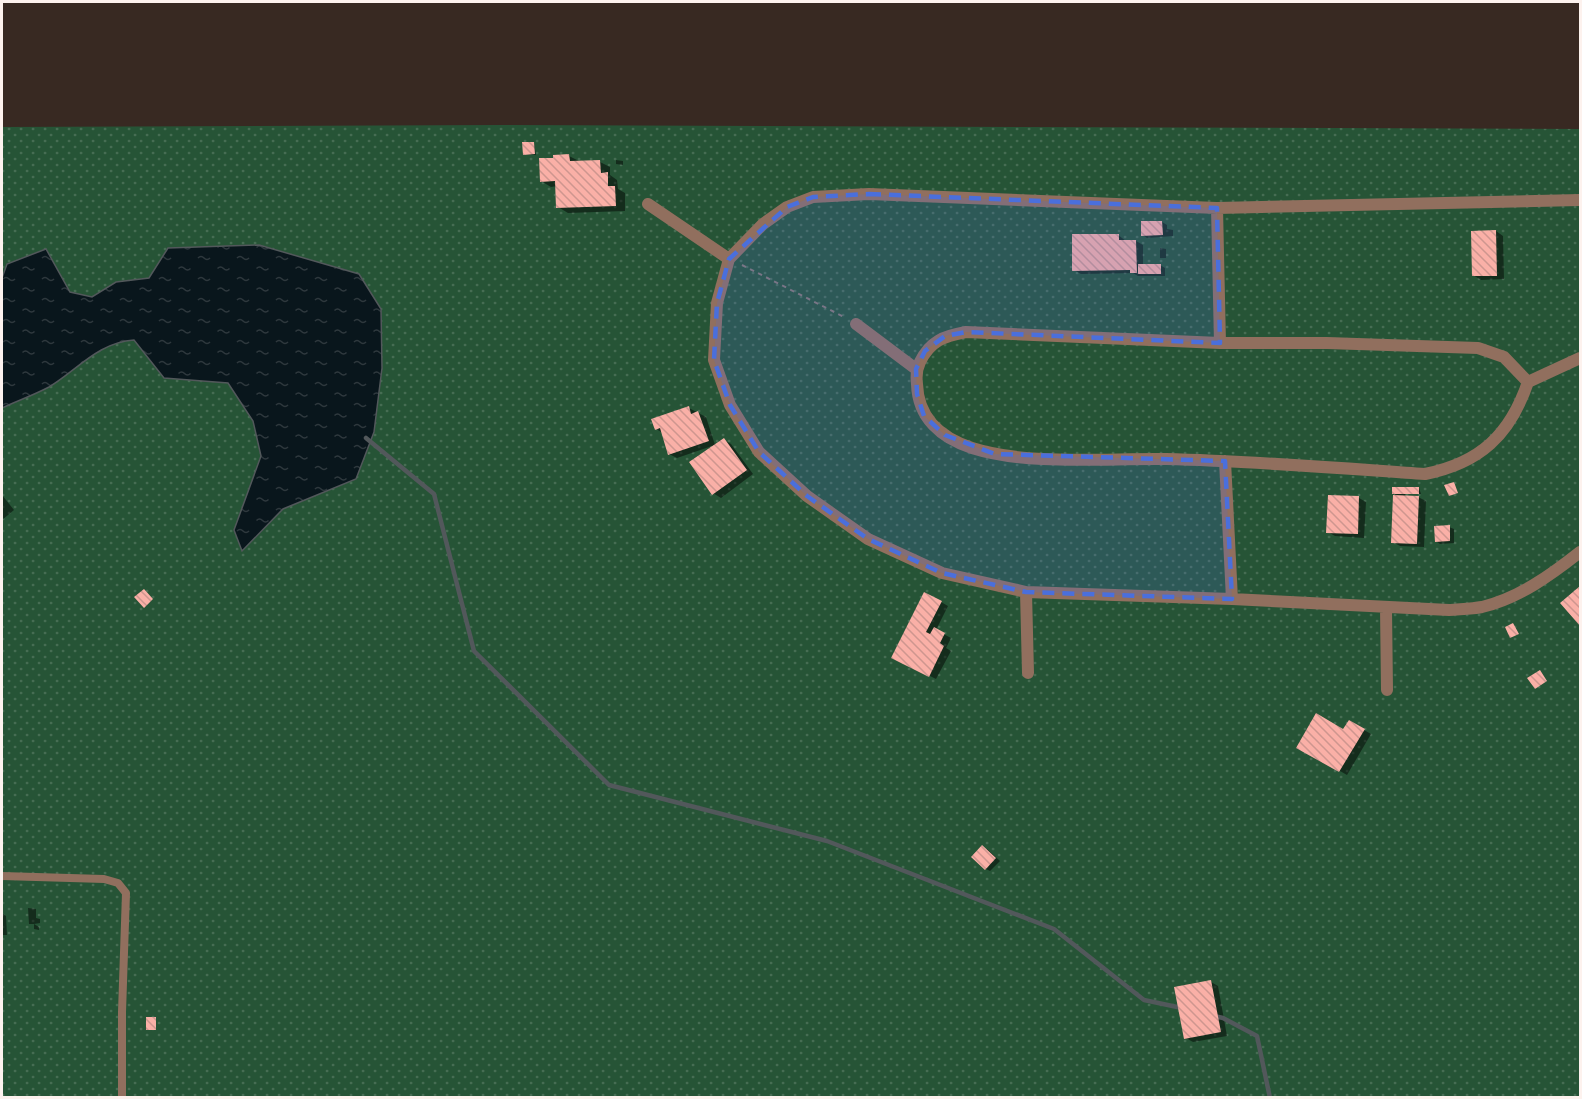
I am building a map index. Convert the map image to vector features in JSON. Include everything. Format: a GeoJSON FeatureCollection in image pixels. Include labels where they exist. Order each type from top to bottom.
{"type":"FeatureCollection","features":[{"type":"Feature","properties":{"kind":"street"},"geometry":{"type":"LineString","coordinates":[[1581,200],[1217,208],[869,194],[813,197],[787,207],[763,224],[729,259],[717,303],[714,360],[730,405],[759,452],[807,496],[868,539],[942,573],[1026,592],[1449,610],[1482,607],[1521,592],[1548,578],[1581,552]]}},
{"type":"Feature","properties":{"kind":"street"},"geometry":{"type":"LineString","coordinates":[[648,204],[729,259]]}},
{"type":"Feature","properties":{"kind":"street"},"geometry":{"type":"LineString","coordinates":[[1217,208],[1220,343]]}},
{"type":"Feature","properties":{"kind":"street"},"geometry":{"type":"LineString","coordinates":[[856,324],[916,369]]}},
{"type":"Feature","properties":{"kind":"street"},"geometry":{"type":"LineString","coordinates":[[1528,382],[1504,357],[1478,348],[1327,343],[1220,343],[966,332],[945,336],[925,351],[916,369],[917,394],[924,416],[945,435],[970,447],[995,454],[1044,459],[1225,460],[1425,474],[1446,470],[1467,461],[1489,446],[1510,423],[1528,382],[1581,358]]}},
{"type":"Feature","properties":{"kind":"street"},"geometry":{"type":"LineString","coordinates":[[1225,460],[1232,599]]}},
{"type":"Feature","properties":{"kind":"street"},"geometry":{"type":"LineString","coordinates":[[1026,592],[1028,673]]}},
{"type":"Feature","properties":{"kind":"street"},"geometry":{"type":"LineString","coordinates":[[1386,608],[1387,690]]}},
{"type":"Feature","properties":{"kind":"lane"},"geometry":{"type":"LineString","coordinates":[[2,876],[104,879],[118,883],[126,893],[122,1098]]}},
{"type":"Feature","properties":{"kind":"path"},"geometry":{"type":"LineString","coordinates":[[729,259],[856,324]]}},
{"type":"Feature","properties":{"kind":"highlighted area"},"geometry":{"type":"Polygon","coordinates":[[[869,194],[1217,208],[1220,343],[966,332],[945,336],[925,351],[916,369],[917,394],[924,416],[945,435],[995,454],[1225,461],[1232,599],[1026,592],[942,573],[868,539],[807,496],[759,452],[730,405],[714,360],[717,303],[729,259],[787,207],[813,197],[869,194]]]}},
{"type":"Feature","properties":{"kind":"green space"},"geometry":{"type":"Polygon","coordinates":[[[502,125],[1580,129],[1580,1097],[2,1097],[2,127],[502,125]]]}},
{"type":"Feature","properties":{"kind":"water"},"geometry":{"type":"Polygon","coordinates":[[[259,245],[359,274],[381,309],[382,368],[374,432],[356,479],[283,509],[242,551],[234,530],[261,456],[253,421],[228,383],[164,378],[134,340],[121,342],[99,351],[49,387],[2,408],[2,278],[7,264],[46,249],[70,292],[92,297],[116,282],[149,278],[168,248],[259,245]]]}},
{"type":"Feature","properties":{"kind":"building"},"geometry":{"type":"Polygon","coordinates":[[[522,142],[534,142],[535,154],[523,155],[522,142]]]}},
{"type":"Feature","properties":{"kind":"building"},"geometry":{"type":"Polygon","coordinates":[[[569,154],[570,161],[600,160],[601,173],[608,172],[608,186],[615,186],[616,206],[556,208],[555,181],[540,182],[539,158],[553,158],[553,155],[569,154]]]}},
{"type":"Feature","properties":{"kind":"building"},"geometry":{"type":"Polygon","coordinates":[[[1141,221],[1162,221],[1163,235],[1141,236],[1141,221]]]}},
{"type":"Feature","properties":{"kind":"building"},"geometry":{"type":"Polygon","coordinates":[[[1496,230],[1497,276],[1472,276],[1471,231],[1496,230]]]}},
{"type":"Feature","properties":{"kind":"building"},"geometry":{"type":"Polygon","coordinates":[[[1072,234],[1119,234],[1119,240],[1136,240],[1137,273],[1130,273],[1130,270],[1072,271],[1072,234]]]}},
{"type":"Feature","properties":{"kind":"building"},"geometry":{"type":"Polygon","coordinates":[[[1138,264],[1161,264],[1161,274],[1138,274],[1138,264]]]}},
{"type":"Feature","properties":{"kind":"building"},"geometry":{"type":"Polygon","coordinates":[[[689,406],[691,414],[698,411],[709,441],[668,455],[660,428],[655,430],[651,419],[689,406]]]}},
{"type":"Feature","properties":{"kind":"building"},"geometry":{"type":"Polygon","coordinates":[[[724,438],[747,470],[712,495],[689,462],[724,438]]]}},
{"type":"Feature","properties":{"kind":"building"},"geometry":{"type":"Polygon","coordinates":[[[1454,482],[1458,493],[1449,496],[1444,485],[1454,482]]]}},
{"type":"Feature","properties":{"kind":"building"},"geometry":{"type":"Polygon","coordinates":[[[1392,487],[1419,487],[1419,494],[1392,494],[1392,487]]]}},
{"type":"Feature","properties":{"kind":"building"},"geometry":{"type":"Polygon","coordinates":[[[1328,495],[1359,496],[1358,534],[1326,533],[1328,495]]]}},
{"type":"Feature","properties":{"kind":"building"},"geometry":{"type":"Polygon","coordinates":[[[1393,495],[1419,496],[1417,544],[1391,543],[1393,495]]]}},
{"type":"Feature","properties":{"kind":"building"},"geometry":{"type":"Polygon","coordinates":[[[1450,525],[1450,541],[1435,542],[1434,526],[1450,525]]]}},
{"type":"Feature","properties":{"kind":"building"},"geometry":{"type":"Polygon","coordinates":[[[1580,586],[1580,626],[1560,603],[1580,586]]]}},
{"type":"Feature","properties":{"kind":"building"},"geometry":{"type":"Polygon","coordinates":[[[144,589],[153,599],[144,608],[134,597],[144,589]]]}},
{"type":"Feature","properties":{"kind":"building"},"geometry":{"type":"Polygon","coordinates":[[[924,592],[942,601],[926,632],[930,634],[934,627],[945,633],[940,643],[944,646],[929,677],[891,658],[924,592]]]}},
{"type":"Feature","properties":{"kind":"building"},"geometry":{"type":"Polygon","coordinates":[[[1513,623],[1519,634],[1510,638],[1505,627],[1513,623]]]}},
{"type":"Feature","properties":{"kind":"building"},"geometry":{"type":"Polygon","coordinates":[[[1540,670],[1547,681],[1535,689],[1527,678],[1540,670]]]}},
{"type":"Feature","properties":{"kind":"building"},"geometry":{"type":"Polygon","coordinates":[[[1316,713],[1343,729],[1349,720],[1365,729],[1339,772],[1296,748],[1316,713]]]}},
{"type":"Feature","properties":{"kind":"building"},"geometry":{"type":"Polygon","coordinates":[[[982,845],[996,858],[985,870],[971,857],[982,845]]]}},
{"type":"Feature","properties":{"kind":"building"},"geometry":{"type":"Polygon","coordinates":[[[1211,980],[1221,1032],[1184,1039],[1174,987],[1211,980]]]}},
{"type":"Feature","properties":{"kind":"building"},"geometry":{"type":"Polygon","coordinates":[[[146,1017],[156,1017],[156,1030],[146,1030],[146,1017]]]}},
{"type":"Feature","properties":{"kind":"waterway"},"geometry":{"type":"LineString","coordinates":[[366,438],[434,494],[474,651],[609,785],[827,841],[1054,929],[1144,1000],[1182,1008]]}},
{"type":"Feature","properties":{"kind":"waterway"},"geometry":{"type":"LineString","coordinates":[[1214,1016],[1223,1018],[1257,1036],[1270,1098]]}}]}
